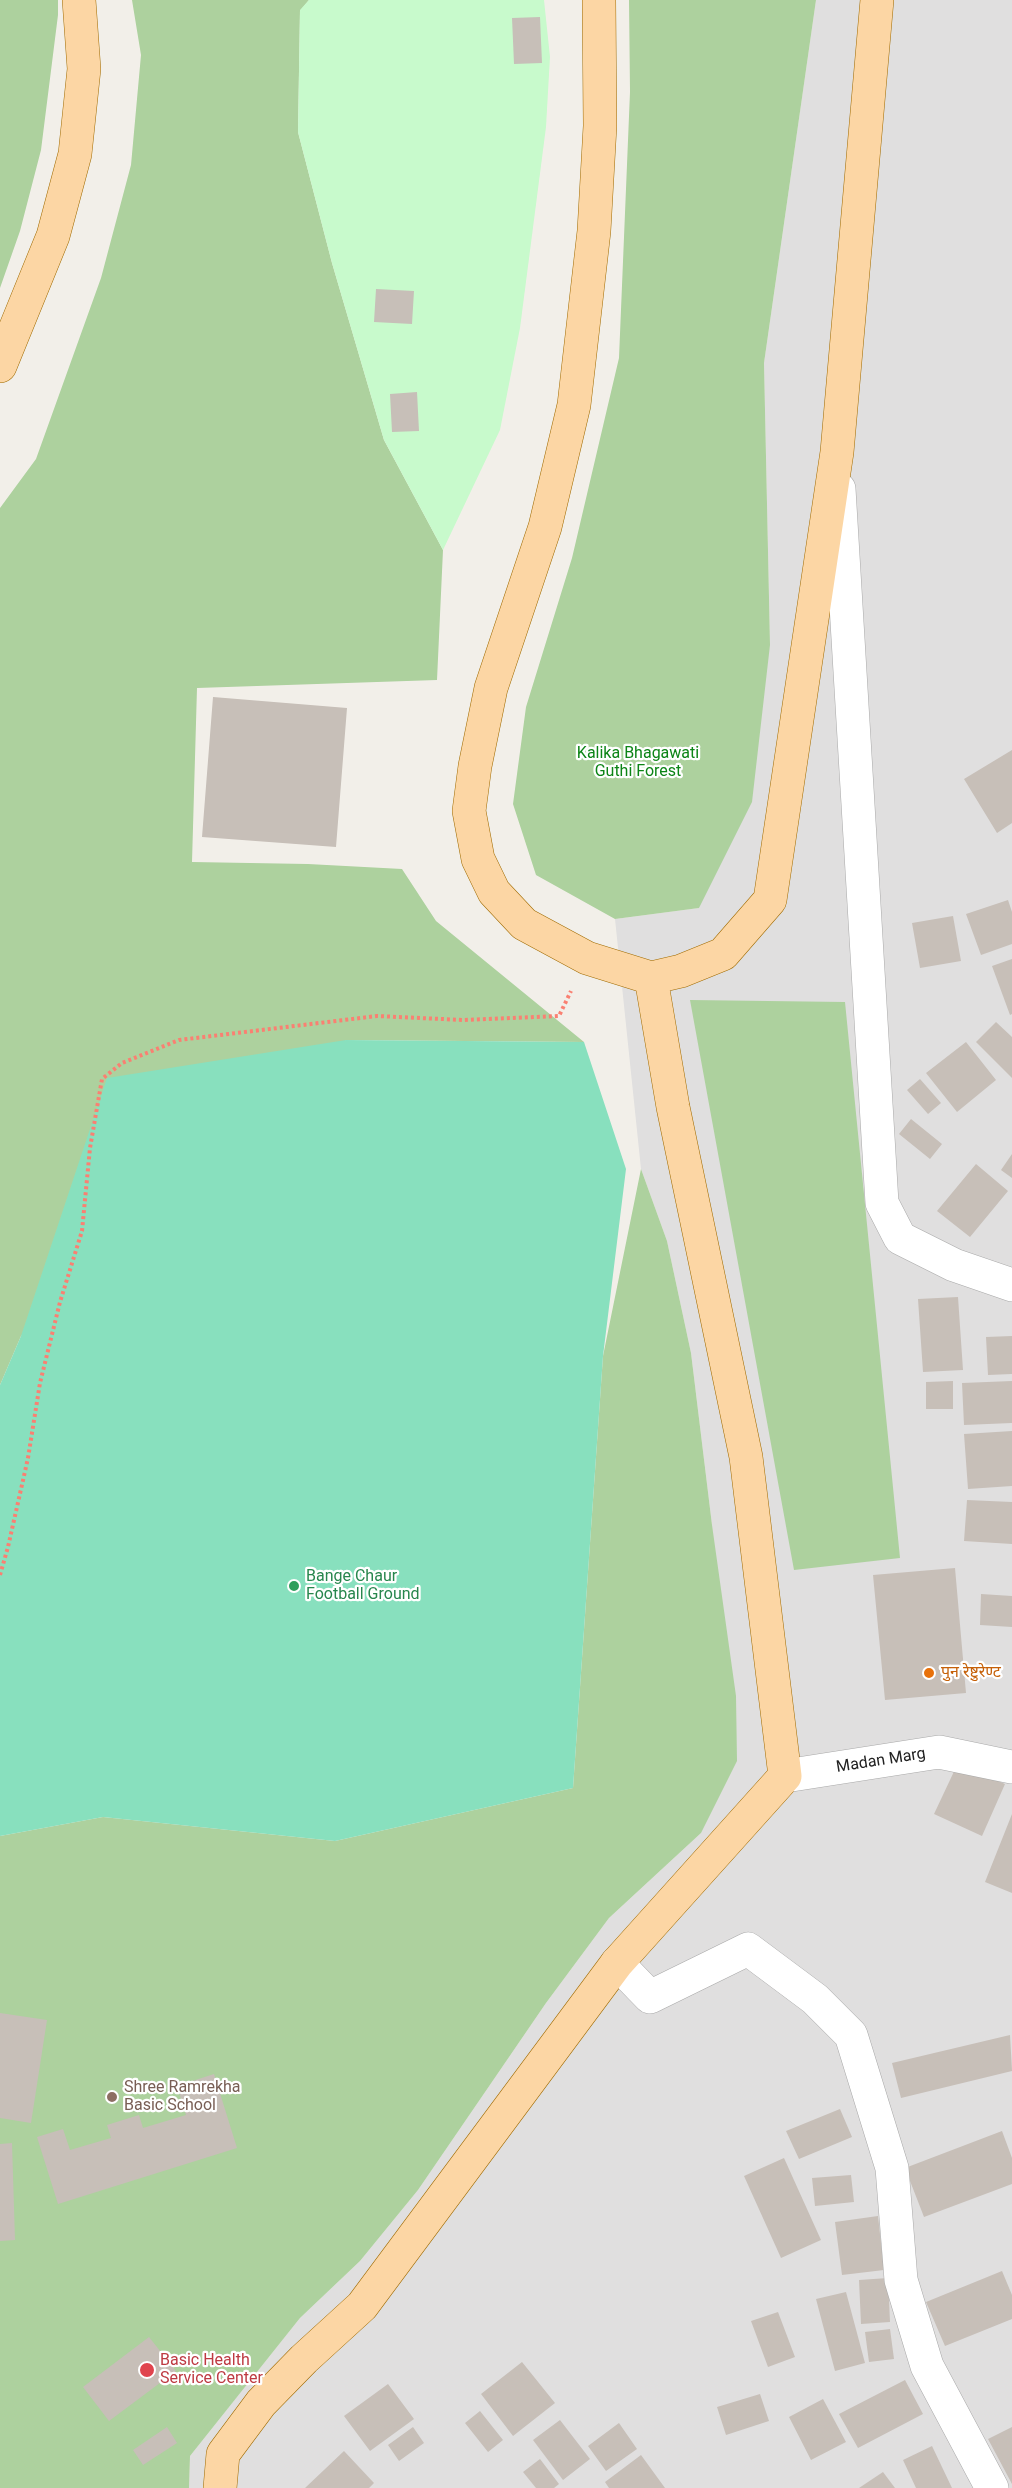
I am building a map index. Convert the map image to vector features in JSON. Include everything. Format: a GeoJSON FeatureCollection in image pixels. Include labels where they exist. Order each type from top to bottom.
{"type":"FeatureCollection","features":[{"type":"Feature","properties":{"kind":"main road"},"geometry":{"type":"LineString","coordinates":[[0,366],[53,236],[75,154],[84,69],[79,0]]}},
{"type":"Feature","properties":{"kind":"main road"},"geometry":{"type":"LineString","coordinates":[[599,0],[600,126],[594,220],[574,405],[544,527],[491,688],[475,766],[469,811],[478,859],[494,892],[524,924],[587,958],[651,978],[681,971],[723,954],[770,900],[837,452],[877,0]]}},
{"type":"Feature","properties":{"kind":"main road"},"geometry":{"type":"LineString","coordinates":[[220,2488],[223,2454],[268,2396],[304,2359],[362,2306],[617,1963],[785,1776],[746,1457],[673,1107],[651,978]]}},
{"type":"Feature","properties":{"kind":"street"},"geometry":{"type":"LineString","coordinates":[[837,452],[882,1203],[900,1238],[954,1265],[1012,1286]]}},
{"type":"Feature","properties":{"kind":"street","name":"Madan Marg"},"geometry":{"type":"LineString","coordinates":[[785,1776],[939,1752],[1012,1767]]}},
{"type":"Feature","properties":{"kind":"street"},"geometry":{"type":"LineString","coordinates":[[617,1963],[650,1997],[748,1949],[814,1999],[851,2035],[892,2168],[901,2280],[927,2366],[992,2488]]}},
{"type":"Feature","properties":{"kind":"path"},"geometry":{"type":"LineString","coordinates":[[0,1575],[28,1458],[40,1383],[60,1302],[82,1231],[90,1148],[102,1079],[122,1063],[179,1040],[377,1016],[463,1020],[559,1016],[587,958]]}},
{"type":"Feature","properties":{"kind":"shaded area"},"geometry":{"type":"Polygon","coordinates":[[[816,0],[1012,0],[1012,2488],[189,2488],[190,2456],[300,2318],[360,2261],[418,2190],[546,2003],[609,1918],[701,1833],[712,1525],[691,1353],[667,1241],[641,1169],[615,919],[699,908],[770,645],[764,363],[816,0]]]}},
{"type":"Feature","properties":{"kind":"green space"},"geometry":{"type":"Polygon","coordinates":[[[0,0],[58,0],[58,15],[41,150],[20,231],[0,288],[0,0]]]}},
{"type":"Feature","properties":{"kind":"green space"},"geometry":{"type":"Polygon","coordinates":[[[132,0],[309,0],[300,11],[298,132],[332,263],[384,440],[443,550],[437,680],[197,688],[192,862],[308,864],[402,869],[436,921],[584,1042],[346,1040],[21,1336],[0,1385],[0,508],[36,459],[101,278],[131,165],[141,55],[132,0]]]}},
{"type":"Feature","properties":{"kind":"green space"},"geometry":{"type":"Polygon","coordinates":[[[309,0],[544,0],[550,57],[546,127],[520,328],[500,430],[443,550],[384,440],[332,263],[298,132],[300,10],[309,0]]]}},
{"type":"Feature","properties":{"kind":"green space","name":"Kalika Bhagawati Guthi Forest"},"geometry":{"type":"Polygon","coordinates":[[[629,0],[816,0],[764,363],[770,645],[752,802],[699,908],[615,919],[536,875],[513,804],[526,707],[572,558],[619,358],[630,92],[629,0]]]}},
{"type":"Feature","properties":{"kind":"green space"},"geometry":{"type":"Polygon","coordinates":[[[690,1000],[845,1002],[900,1558],[794,1570],[690,1000]]]}},
{"type":"Feature","properties":{"kind":"green space","name":"Bange Chaur Football Ground"},"geometry":{"type":"Polygon","coordinates":[[[346,1040],[584,1042],[626,1169],[603,1356],[573,1788],[335,1841],[103,1817],[0,1836],[0,1385],[21,1336],[107,1078],[346,1040]]]}},
{"type":"Feature","properties":{"kind":"green space"},"geometry":{"type":"Polygon","coordinates":[[[641,1169],[667,1241],[691,1353],[736,1696],[737,1761],[701,1833],[609,1918],[546,2003],[418,2190],[360,2261],[300,2318],[190,2456],[189,2488],[0,2488],[0,1836],[103,1817],[335,1841],[573,1788],[603,1356],[641,1169]]]}},
{"type":"Feature","properties":{"kind":"building"},"geometry":{"type":"Polygon","coordinates":[[[540,17],[542,63],[514,64],[512,18],[540,17]]]}},
{"type":"Feature","properties":{"kind":"building"},"geometry":{"type":"Polygon","coordinates":[[[376,289],[414,291],[412,324],[374,322],[376,289]]]}},
{"type":"Feature","properties":{"kind":"building"},"geometry":{"type":"Polygon","coordinates":[[[417,392],[419,431],[392,432],[390,394],[417,392]]]}},
{"type":"Feature","properties":{"kind":"building"},"geometry":{"type":"Polygon","coordinates":[[[213,697],[347,708],[336,847],[202,837],[213,697]]]}},
{"type":"Feature","properties":{"kind":"building"},"geometry":{"type":"Polygon","coordinates":[[[1012,750],[1012,823],[997,833],[964,779],[1012,750]]]}},
{"type":"Feature","properties":{"kind":"building"},"geometry":{"type":"Polygon","coordinates":[[[1008,900],[1012,912],[1012,944],[981,955],[966,914],[1008,900]]]}},
{"type":"Feature","properties":{"kind":"building"},"geometry":{"type":"Polygon","coordinates":[[[953,916],[961,961],[920,968],[912,923],[953,916]]]}},
{"type":"Feature","properties":{"kind":"building"},"geometry":{"type":"Polygon","coordinates":[[[1012,959],[1012,1014],[1010,1015],[992,966],[1012,959]]]}},
{"type":"Feature","properties":{"kind":"building"},"geometry":{"type":"Polygon","coordinates":[[[996,1022],[1012,1037],[1012,1078],[976,1042],[996,1022]]]}},
{"type":"Feature","properties":{"kind":"building"},"geometry":{"type":"Polygon","coordinates":[[[966,1042],[996,1080],[957,1112],[926,1073],[966,1042]]]}},
{"type":"Feature","properties":{"kind":"building"},"geometry":{"type":"Polygon","coordinates":[[[920,1079],[941,1103],[928,1114],[907,1090],[920,1079]]]}},
{"type":"Feature","properties":{"kind":"building"},"geometry":{"type":"Polygon","coordinates":[[[911,1119],[942,1144],[930,1159],[899,1134],[911,1119]]]}},
{"type":"Feature","properties":{"kind":"building"},"geometry":{"type":"Polygon","coordinates":[[[1012,1154],[1012,1178],[1001,1170],[1012,1154]]]}},
{"type":"Feature","properties":{"kind":"building"},"geometry":{"type":"Polygon","coordinates":[[[976,1164],[1008,1191],[970,1237],[937,1211],[976,1164]]]}},
{"type":"Feature","properties":{"kind":"building"},"geometry":{"type":"Polygon","coordinates":[[[958,1297],[963,1370],[923,1372],[918,1299],[958,1297]]]}},
{"type":"Feature","properties":{"kind":"building"},"geometry":{"type":"Polygon","coordinates":[[[1012,1336],[1012,1374],[988,1375],[986,1337],[1012,1336]]]}},
{"type":"Feature","properties":{"kind":"building"},"geometry":{"type":"Polygon","coordinates":[[[953,1381],[953,1409],[926,1409],[926,1382],[953,1381]]]}},
{"type":"Feature","properties":{"kind":"building"},"geometry":{"type":"Polygon","coordinates":[[[1012,1381],[1012,1423],[964,1425],[962,1383],[1012,1381]]]}},
{"type":"Feature","properties":{"kind":"building"},"geometry":{"type":"Polygon","coordinates":[[[1012,1431],[1012,1486],[968,1489],[964,1434],[1012,1431]]]}},
{"type":"Feature","properties":{"kind":"building"},"geometry":{"type":"Polygon","coordinates":[[[967,1500],[1012,1502],[1012,1544],[964,1541],[967,1500]]]}},
{"type":"Feature","properties":{"kind":"building"},"geometry":{"type":"Polygon","coordinates":[[[955,1568],[966,1693],[885,1700],[873,1575],[955,1568]]]}},
{"type":"Feature","properties":{"kind":"building"},"geometry":{"type":"Polygon","coordinates":[[[981,1594],[1012,1596],[1012,1627],[980,1625],[981,1594]]]}},
{"type":"Feature","properties":{"kind":"building"},"geometry":{"type":"Polygon","coordinates":[[[958,1763],[1005,1784],[982,1836],[934,1814],[958,1763]]]}},
{"type":"Feature","properties":{"kind":"building"},"geometry":{"type":"Polygon","coordinates":[[[1012,1814],[1012,1893],[985,1882],[1012,1814]]]}},
{"type":"Feature","properties":{"kind":"building"},"geometry":{"type":"Polygon","coordinates":[[[0,2013],[47,2020],[31,2123],[0,2118],[0,2013]]]}},
{"type":"Feature","properties":{"kind":"building"},"geometry":{"type":"Polygon","coordinates":[[[1010,2035],[1012,2071],[901,2098],[892,2063],[1010,2035]]]}},
{"type":"Feature","properties":{"kind":"building"},"geometry":{"type":"Polygon","coordinates":[[[214,2074],[237,2148],[58,2204],[37,2137],[63,2129],[70,2150],[111,2138],[107,2125],[139,2115],[143,2128],[186,2115],[177,2086],[214,2074]]]}},
{"type":"Feature","properties":{"kind":"building"},"geometry":{"type":"Polygon","coordinates":[[[840,2109],[852,2137],[799,2159],[786,2131],[840,2109]]]}},
{"type":"Feature","properties":{"kind":"building"},"geometry":{"type":"Polygon","coordinates":[[[1002,2131],[1012,2158],[1012,2184],[924,2217],[905,2168],[1002,2131]]]}},
{"type":"Feature","properties":{"kind":"building"},"geometry":{"type":"Polygon","coordinates":[[[12,2143],[15,2240],[0,2241],[0,2144],[12,2143]]]}},
{"type":"Feature","properties":{"kind":"building"},"geometry":{"type":"Polygon","coordinates":[[[784,2158],[821,2240],[781,2258],[744,2176],[784,2158]]]}},
{"type":"Feature","properties":{"kind":"building"},"geometry":{"type":"Polygon","coordinates":[[[851,2175],[854,2202],[815,2206],[812,2178],[851,2175]]]}},
{"type":"Feature","properties":{"kind":"building"},"geometry":{"type":"Polygon","coordinates":[[[878,2216],[884,2270],[842,2275],[835,2222],[878,2216]]]}},
{"type":"Feature","properties":{"kind":"building"},"geometry":{"type":"Polygon","coordinates":[[[1002,2271],[1012,2295],[1012,2319],[945,2346],[926,2302],[1002,2271]]]}},
{"type":"Feature","properties":{"kind":"building"},"geometry":{"type":"Polygon","coordinates":[[[888,2278],[890,2322],[861,2324],[859,2280],[888,2278]]]}},
{"type":"Feature","properties":{"kind":"building"},"geometry":{"type":"Polygon","coordinates":[[[846,2292],[865,2363],[835,2371],[816,2299],[846,2292]]]}},
{"type":"Feature","properties":{"kind":"building"},"geometry":{"type":"Polygon","coordinates":[[[778,2312],[795,2357],[768,2367],[751,2321],[778,2312]]]}},
{"type":"Feature","properties":{"kind":"building"},"geometry":{"type":"Polygon","coordinates":[[[890,2329],[894,2359],[869,2362],[865,2332],[890,2329]]]}},
{"type":"Feature","properties":{"kind":"building"},"geometry":{"type":"Polygon","coordinates":[[[149,2337],[176,2371],[109,2421],[83,2387],[149,2337]]]}},
{"type":"Feature","properties":{"kind":"building"},"geometry":{"type":"Polygon","coordinates":[[[522,2362],[555,2403],[513,2436],[481,2394],[522,2362]]]}},
{"type":"Feature","properties":{"kind":"building"},"geometry":{"type":"Polygon","coordinates":[[[905,2380],[923,2414],[858,2448],[839,2414],[905,2380]]]}},
{"type":"Feature","properties":{"kind":"building"},"geometry":{"type":"Polygon","coordinates":[[[388,2384],[414,2419],[370,2451],[344,2416],[388,2384]]]}},
{"type":"Feature","properties":{"kind":"building"},"geometry":{"type":"Polygon","coordinates":[[[760,2394],[769,2421],[726,2435],[717,2407],[760,2394]]]}},
{"type":"Feature","properties":{"kind":"building"},"geometry":{"type":"Polygon","coordinates":[[[823,2399],[846,2442],[811,2460],[789,2417],[823,2399]]]}},
{"type":"Feature","properties":{"kind":"building"},"geometry":{"type":"Polygon","coordinates":[[[480,2411],[503,2440],[488,2452],[465,2423],[480,2411]]]}},
{"type":"Feature","properties":{"kind":"building"},"geometry":{"type":"Polygon","coordinates":[[[560,2420],[590,2459],[563,2480],[533,2440],[560,2420]]]}},
{"type":"Feature","properties":{"kind":"building"},"geometry":{"type":"Polygon","coordinates":[[[619,2423],[637,2449],[606,2471],[588,2446],[619,2423]]]}},
{"type":"Feature","properties":{"kind":"building"},"geometry":{"type":"Polygon","coordinates":[[[167,2427],[177,2443],[143,2465],[133,2450],[167,2427]]]}},
{"type":"Feature","properties":{"kind":"building"},"geometry":{"type":"Polygon","coordinates":[[[413,2427],[424,2443],[399,2461],[388,2445],[413,2427]]]}},
{"type":"Feature","properties":{"kind":"building"},"geometry":{"type":"Polygon","coordinates":[[[1012,2427],[1012,2484],[988,2439],[1012,2427]]]}},
{"type":"Feature","properties":{"kind":"building"},"geometry":{"type":"Polygon","coordinates":[[[932,2446],[952,2488],[916,2488],[903,2460],[932,2446]]]}},
{"type":"Feature","properties":{"kind":"building"},"geometry":{"type":"Polygon","coordinates":[[[344,2451],[374,2483],[369,2488],[305,2488],[344,2451]]]}},
{"type":"Feature","properties":{"kind":"building"},"geometry":{"type":"Polygon","coordinates":[[[641,2455],[665,2488],[609,2488],[605,2482],[641,2455]]]}},
{"type":"Feature","properties":{"kind":"building"},"geometry":{"type":"Polygon","coordinates":[[[540,2459],[559,2484],[554,2488],[536,2488],[523,2472],[540,2459]]]}},
{"type":"Feature","properties":{"kind":"building"},"geometry":{"type":"Polygon","coordinates":[[[883,2472],[895,2488],[859,2488],[883,2472]]]}},
{"type":"Feature","properties":{"kind":"place","name":"Bange Chaur Football Ground"},"geometry":{"type":"Point","coordinates":[294,1586]}},
{"type":"Feature","properties":{"kind":"place","name":"पुन रेष्टुरेण्ट"},"geometry":{"type":"Point","coordinates":[929,1673]}},
{"type":"Feature","properties":{"kind":"place","name":"Shree Ramrekha Basic School"},"geometry":{"type":"Point","coordinates":[112,2097]}},
{"type":"Feature","properties":{"kind":"place","name":"Basic Health Service Center"},"geometry":{"type":"Point","coordinates":[147,2370]}}]}
